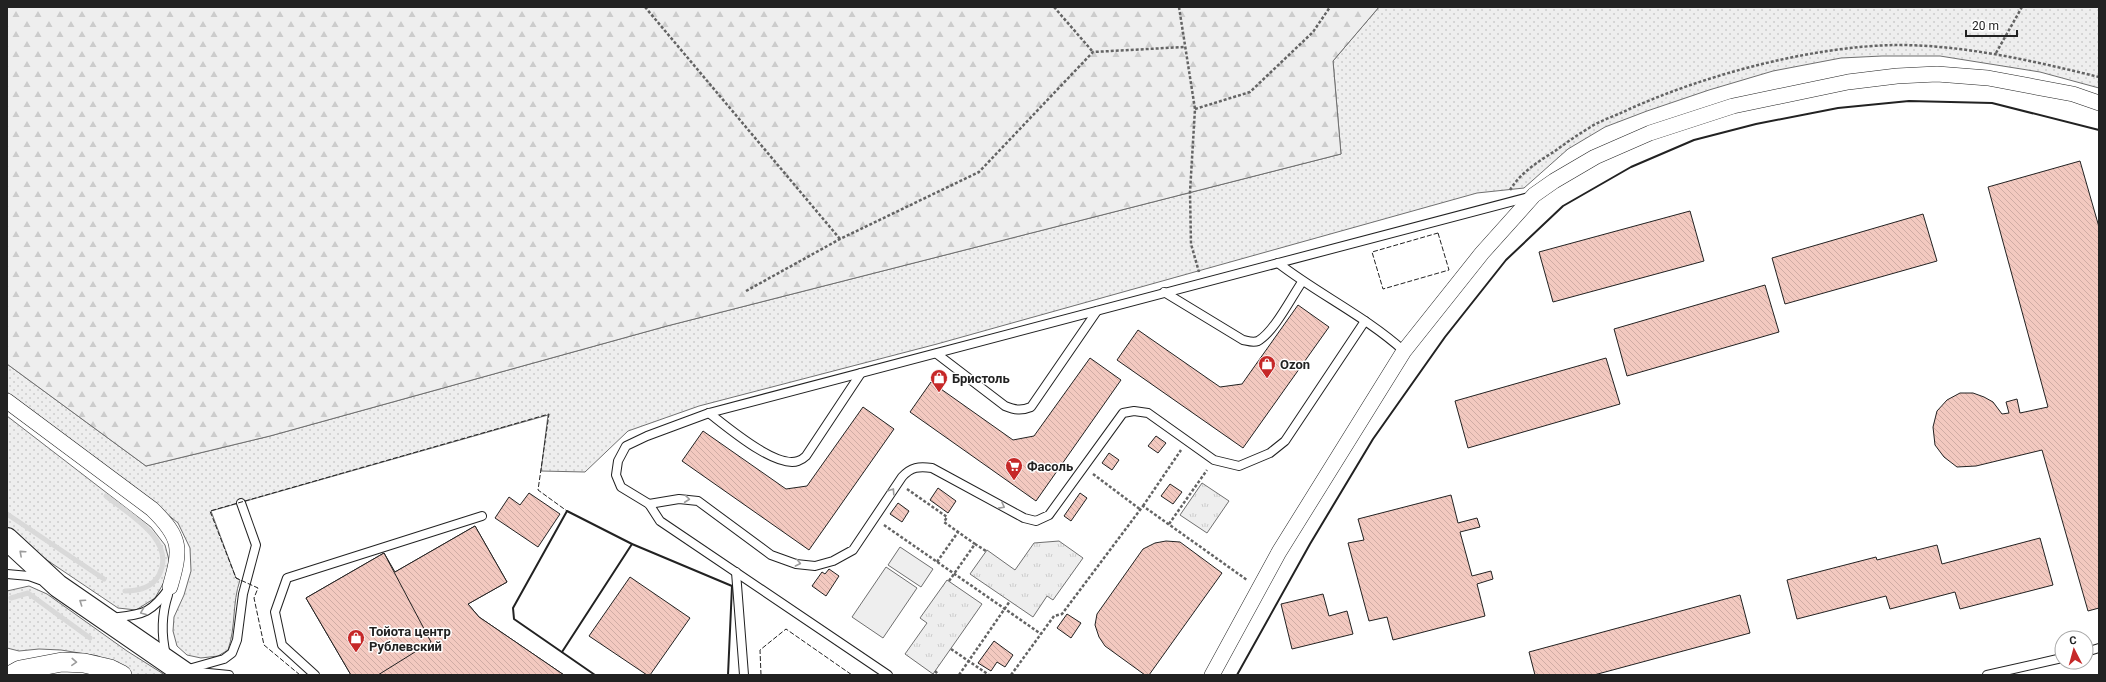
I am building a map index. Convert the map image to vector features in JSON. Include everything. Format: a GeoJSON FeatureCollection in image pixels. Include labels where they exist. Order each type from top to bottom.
{"type":"FeatureCollection","features":[{"type":"Feature","properties":{"kind":"main road"},"geometry":{"type":"LineString","coordinates":[[7,539],[58,586],[178,669]]}},
{"type":"Feature","properties":{"kind":"street"},"geometry":{"type":"LineString","coordinates":[[1212,675],[1279,552],[1404,351],[1477,259],[1534,195],[1554,181],[1595,157],[1650,133],[1733,106],[1848,82],[1937,74],[2004,81],[2073,94],[2099,104]]}},
{"type":"Feature","properties":{"kind":"street"},"geometry":{"type":"LineString","coordinates":[[7,401],[152,509],[168,524],[176,539],[178,552],[170,587]]}},
{"type":"Feature","properties":{"kind":"street"},"geometry":{"type":"LineString","coordinates":[[11,675],[20,670],[38,668],[62,662],[84,663],[110,669],[122,675]]}},
{"type":"Feature","properties":{"kind":"lane"},"geometry":{"type":"LineString","coordinates":[[888,675],[660,521],[649,504],[621,487],[616,475],[618,461],[626,446],[647,436],[709,413],[937,354],[1164,292],[1534,195]]}},
{"type":"Feature","properties":{"kind":"lane"},"geometry":{"type":"LineString","coordinates":[[1278,263],[1302,282],[1382,332],[1404,351]]}},
{"type":"Feature","properties":{"kind":"lane"},"geometry":{"type":"LineString","coordinates":[[1164,292],[1251,342],[1258,341],[1268,332],[1302,282]]}},
{"type":"Feature","properties":{"kind":"lane"},"geometry":{"type":"LineString","coordinates":[[937,354],[1005,406],[1015,410],[1024,410],[1031,408],[1097,311]]}},
{"type":"Feature","properties":{"kind":"lane"},"geometry":{"type":"LineString","coordinates":[[649,504],[679,498],[698,501],[771,555],[796,564],[815,566],[832,562],[853,550],[907,471],[919,466],[932,468],[1024,518],[1036,520],[1049,516],[1123,413],[1134,410],[1148,413],[1214,460],[1238,466],[1270,453],[1285,441],[1365,321]]}},
{"type":"Feature","properties":{"kind":"lane"},"geometry":{"type":"LineString","coordinates":[[709,413],[762,450],[780,460],[797,461],[806,456],[861,373]]}},
{"type":"Feature","properties":{"kind":"lane"},"geometry":{"type":"LineString","coordinates":[[178,669],[224,659],[232,653],[237,640],[243,594],[256,545],[241,503]]}},
{"type":"Feature","properties":{"kind":"lane"},"geometry":{"type":"LineString","coordinates":[[315,675],[282,646],[275,612],[288,578],[482,516]]}},
{"type":"Feature","properties":{"kind":"lane"},"geometry":{"type":"LineString","coordinates":[[736,572],[744,675]]}},
{"type":"Feature","properties":{"kind":"lane"},"geometry":{"type":"LineString","coordinates":[[7,574],[29,576],[58,586]]}},
{"type":"Feature","properties":{"kind":"lane"},"geometry":{"type":"LineString","coordinates":[[106,618],[142,614],[158,605],[170,587]]}},
{"type":"Feature","properties":{"kind":"lane"},"geometry":{"type":"LineString","coordinates":[[170,587],[162,620],[161,636],[178,669]]}},
{"type":"Feature","properties":{"kind":"lane"},"geometry":{"type":"LineString","coordinates":[[1987,675],[2054,660]]}},
{"type":"Feature","properties":{"kind":"lane"},"geometry":{"type":"LineString","coordinates":[[7,664],[38,668]]}},
{"type":"Feature","properties":{"kind":"lane"},"geometry":{"type":"LineString","coordinates":[[178,669],[228,675]]}},
{"type":"Feature","properties":{"kind":"path"},"geometry":{"type":"LineString","coordinates":[[645,7],[840,239]]}},
{"type":"Feature","properties":{"kind":"path"},"geometry":{"type":"LineString","coordinates":[[1054,7],[1093,52]]}},
{"type":"Feature","properties":{"kind":"path"},"geometry":{"type":"LineString","coordinates":[[1179,7],[1184,47],[1195,109],[1190,192],[1191,244],[1203,282]]}},
{"type":"Feature","properties":{"kind":"path"},"geometry":{"type":"LineString","coordinates":[[1195,109],[1250,92],[1313,32],[1330,7]]}},
{"type":"Feature","properties":{"kind":"path"},"geometry":{"type":"LineString","coordinates":[[1996,53],[2022,7]]}},
{"type":"Feature","properties":{"kind":"path"},"geometry":{"type":"LineString","coordinates":[[746,292],[840,239],[979,172],[1093,52],[1184,47]]}},
{"type":"Feature","properties":{"kind":"path"},"geometry":{"type":"LineString","coordinates":[[1010,675],[1054,616],[1062,614],[1141,510],[1187,441]]}},
{"type":"Feature","properties":{"kind":"path"},"geometry":{"type":"LineString","coordinates":[[1169,524],[1214,460]]}},
{"type":"Feature","properties":{"kind":"path"},"geometry":{"type":"LineString","coordinates":[[1083,467],[1141,510]]}},
{"type":"Feature","properties":{"kind":"path"},"geometry":{"type":"LineString","coordinates":[[898,483],[947,517],[944,522],[986,551]]}},
{"type":"Feature","properties":{"kind":"path"},"geometry":{"type":"LineString","coordinates":[[1143,506],[1239,573],[1258,591]]}},
{"type":"Feature","properties":{"kind":"path"},"geometry":{"type":"LineString","coordinates":[[874,518],[1041,634]]}},
{"type":"Feature","properties":{"kind":"path"},"geometry":{"type":"LineString","coordinates":[[937,562],[958,532]]}},
{"type":"Feature","properties":{"kind":"path"},"geometry":{"type":"LineString","coordinates":[[949,581],[975,544]]}},
{"type":"Feature","properties":{"kind":"path"},"geometry":{"type":"LineString","coordinates":[[959,675],[1010,601]]}},
{"type":"Feature","properties":{"kind":"path"},"geometry":{"type":"LineString","coordinates":[[951,648],[989,675]]}},
{"type":"Feature","properties":{"kind":"path"},"geometry":{"type":"LineString","coordinates":[[934,672],[939,675]]}},
{"type":"Feature","properties":{"kind":"green space"},"geometry":{"type":"Polygon","coordinates":[[[7,7],[1379,7],[1333,61],[1341,154],[667,326],[270,436],[146,466],[7,364],[7,7]]]}},
{"type":"Feature","properties":{"kind":"green space"},"geometry":{"type":"Polygon","coordinates":[[[1379,7],[2099,7],[2099,88],[2040,72],[1940,56],[1841,58],[1773,71],[1709,90],[1605,127],[1568,149],[1524,188],[1477,193],[937,344],[699,406],[628,431],[585,472],[541,471],[548,415],[211,511],[236,578],[240,580],[228,650],[218,656],[201,658],[187,655],[177,646],[173,631],[174,617],[184,595],[191,571],[190,548],[178,523],[150,500],[7,392],[7,364],[146,466],[270,436],[667,326],[1341,154],[1333,61],[1379,7]]]}},
{"type":"Feature","properties":{"kind":"green space"},"geometry":{"type":"Polygon","coordinates":[[[7,416],[151,527],[165,545],[169,560],[167,577],[155,598],[136,610],[118,608],[29,548],[7,529],[7,416]]]}},
{"type":"Feature","properties":{"kind":"green space"},"geometry":{"type":"Polygon","coordinates":[[[1202,483],[1229,501],[1207,533],[1180,515],[1202,483]]]}},
{"type":"Feature","properties":{"kind":"green space"},"geometry":{"type":"Polygon","coordinates":[[[1059,541],[1083,558],[1053,600],[1047,596],[1033,617],[970,574],[987,550],[1015,570],[1034,543],[1059,541]]]}},
{"type":"Feature","properties":{"kind":"green space"},"geometry":{"type":"Polygon","coordinates":[[[900,547],[933,569],[921,587],[888,565],[900,547]]]}},
{"type":"Feature","properties":{"kind":"green space"},"geometry":{"type":"Polygon","coordinates":[[[886,567],[917,588],[883,638],[852,617],[886,567]]]}},
{"type":"Feature","properties":{"kind":"green space"},"geometry":{"type":"Polygon","coordinates":[[[947,580],[982,604],[933,674],[905,654],[927,623],[920,618],[947,580]]]}},
{"type":"Feature","properties":{"kind":"green space"},"geometry":{"type":"Polygon","coordinates":[[[29,586],[47,594],[127,651],[165,675],[132,675],[98,656],[61,650],[39,649],[19,651],[7,648],[7,591],[29,586]]]}},
{"type":"Feature","properties":{"kind":"building"},"geometry":{"type":"Polygon","coordinates":[[[2080,161],[2099,227],[2099,608],[2088,611],[2042,450],[1976,466],[1957,467],[1944,457],[1935,445],[1933,427],[1937,411],[1947,400],[1960,393],[1973,393],[1984,397],[1993,402],[2002,414],[2009,413],[2006,402],[2017,399],[2020,413],[2048,407],[1988,187],[2080,161]]]}},
{"type":"Feature","properties":{"kind":"building"},"geometry":{"type":"Polygon","coordinates":[[[1690,211],[1704,261],[1553,302],[1539,252],[1690,211]]]}},
{"type":"Feature","properties":{"kind":"building"},"geometry":{"type":"Polygon","coordinates":[[[1923,214],[1937,261],[1785,304],[1772,258],[1923,214]]]}},
{"type":"Feature","properties":{"kind":"building"},"geometry":{"type":"Polygon","coordinates":[[[1765,285],[1779,332],[1627,376],[1614,329],[1765,285]]]}},
{"type":"Feature","properties":{"kind":"building"},"geometry":{"type":"Polygon","coordinates":[[[1298,305],[1329,327],[1243,448],[1117,360],[1138,330],[1220,387],[1242,384],[1298,305]]]}},
{"type":"Feature","properties":{"kind":"building"},"geometry":{"type":"Polygon","coordinates":[[[1090,358],[1121,380],[1036,501],[910,412],[931,382],[1013,440],[1034,436],[1090,358]]]}},
{"type":"Feature","properties":{"kind":"building"},"geometry":{"type":"Polygon","coordinates":[[[1606,358],[1620,404],[1468,448],[1455,401],[1606,358]]]}},
{"type":"Feature","properties":{"kind":"building"},"geometry":{"type":"Polygon","coordinates":[[[863,407],[894,429],[809,550],[682,461],[703,431],[786,489],[807,486],[863,407]]]}},
{"type":"Feature","properties":{"kind":"building"},"geometry":{"type":"Polygon","coordinates":[[[1156,436],[1166,443],[1158,453],[1148,446],[1156,436]]]}},
{"type":"Feature","properties":{"kind":"building"},"geometry":{"type":"Polygon","coordinates":[[[1109,453],[1119,460],[1112,470],[1102,463],[1109,453]]]}},
{"type":"Feature","properties":{"kind":"building"},"geometry":{"type":"Polygon","coordinates":[[[1170,484],[1182,492],[1173,504],[1161,496],[1170,484]]]}},
{"type":"Feature","properties":{"kind":"building"},"geometry":{"type":"Polygon","coordinates":[[[938,488],[956,501],[948,513],[930,500],[938,488]]]}},
{"type":"Feature","properties":{"kind":"building"},"geometry":{"type":"Polygon","coordinates":[[[529,493],[560,514],[538,547],[495,518],[509,497],[520,505],[529,493]]]}},
{"type":"Feature","properties":{"kind":"building"},"geometry":{"type":"Polygon","coordinates":[[[1080,493],[1087,498],[1071,521],[1064,516],[1080,493]]]}},
{"type":"Feature","properties":{"kind":"building"},"geometry":{"type":"Polygon","coordinates":[[[1451,495],[1458,523],[1477,518],[1480,527],[1460,532],[1472,576],[1491,571],[1493,579],[1477,584],[1485,616],[1393,640],[1387,617],[1369,621],[1348,543],[1364,540],[1358,519],[1451,495]]]}},
{"type":"Feature","properties":{"kind":"building"},"geometry":{"type":"Polygon","coordinates":[[[898,503],[909,511],[902,522],[890,514],[898,503]]]}},
{"type":"Feature","properties":{"kind":"building"},"geometry":{"type":"Polygon","coordinates":[[[475,526],[507,582],[468,604],[479,617],[564,675],[378,675],[431,642],[395,572],[475,526]]]}},
{"type":"Feature","properties":{"kind":"building"},"geometry":{"type":"Polygon","coordinates":[[[475,526],[507,582],[468,604],[479,617],[564,675],[351,675],[306,598],[384,553],[395,572],[475,526]]]}},
{"type":"Feature","properties":{"kind":"building"},"geometry":{"type":"Polygon","coordinates":[[[2040,538],[2053,585],[1960,609],[1955,592],[1890,609],[1886,596],[1797,619],[1787,580],[1876,557],[1877,560],[1937,545],[1942,564],[2040,538]]]}},
{"type":"Feature","properties":{"kind":"building"},"geometry":{"type":"Polygon","coordinates":[[[1166,541],[1180,542],[1222,573],[1149,675],[1145,675],[1105,646],[1099,637],[1095,625],[1097,614],[1143,549],[1155,543],[1166,541]]]}},
{"type":"Feature","properties":{"kind":"building"},"geometry":{"type":"Polygon","coordinates":[[[384,553],[431,642],[378,675],[351,675],[306,598],[384,553]]]}},
{"type":"Feature","properties":{"kind":"building"},"geometry":{"type":"Polygon","coordinates":[[[829,569],[839,576],[826,596],[812,586],[822,572],[825,574],[829,569]]]}},
{"type":"Feature","properties":{"kind":"building"},"geometry":{"type":"Polygon","coordinates":[[[630,577],[690,618],[650,675],[647,675],[589,636],[630,577]]]}},
{"type":"Feature","properties":{"kind":"building"},"geometry":{"type":"Polygon","coordinates":[[[1323,594],[1329,616],[1347,611],[1353,634],[1292,649],[1281,604],[1323,594]]]}},
{"type":"Feature","properties":{"kind":"building"},"geometry":{"type":"Polygon","coordinates":[[[1740,595],[1750,633],[1594,675],[1535,675],[1529,652],[1740,595]]]}},
{"type":"Feature","properties":{"kind":"building"},"geometry":{"type":"Polygon","coordinates":[[[1067,614],[1081,623],[1071,638],[1057,628],[1067,614]]]}},
{"type":"Feature","properties":{"kind":"building"},"geometry":{"type":"Polygon","coordinates":[[[994,641],[1013,655],[1005,667],[997,662],[991,671],[978,663],[994,641]]]}},
{"type":"Feature","properties":{"kind":"waterway"},"geometry":{"type":"LineString","coordinates":[[106,496],[148,529],[156,539],[161,550],[163,562],[159,575],[156,579],[144,588],[125,591]]}},
{"type":"Feature","properties":{"kind":"waterway"},"geometry":{"type":"LineString","coordinates":[[7,514],[104,579]]}},
{"type":"Feature","properties":{"kind":"waterway"},"geometry":{"type":"LineString","coordinates":[[11,598],[28,593],[90,638]]}},
{"type":"Feature","properties":{"kind":"fence"},"geometry":{"type":"LineString","coordinates":[[1438,233],[1449,270],[1383,289],[1372,252],[1438,233]]}},
{"type":"Feature","properties":{"kind":"fence"},"geometry":{"type":"LineString","coordinates":[[300,675],[264,645],[254,598],[258,588],[236,578],[210,511],[549,414],[538,490],[567,511]]}},
{"type":"Feature","properties":{"kind":"fence"},"geometry":{"type":"LineString","coordinates":[[761,675],[760,650],[786,629],[852,675]]}},
{"type":"Feature","properties":{"kind":"wall"},"geometry":{"type":"LineString","coordinates":[[1237,675],[1310,544],[1373,439],[1445,337],[1506,260],[1563,206],[1631,167],[1694,140],[1756,124],[1838,108],[1909,101],[1992,103],[2099,130]]}},
{"type":"Feature","properties":{"kind":"wall"},"geometry":{"type":"LineString","coordinates":[[595,675],[514,619],[513,608],[567,511],[632,544],[732,586],[728,675]]}},
{"type":"Feature","properties":{"kind":"wall"},"geometry":{"type":"LineString","coordinates":[[562,652],[632,544]]}},
{"type":"Feature","properties":{"kind":"place","name":"Ozon"},"geometry":{"type":"Point","coordinates":[1267,379]}},
{"type":"Feature","properties":{"kind":"place","name":"Бристоль"},"geometry":{"type":"Point","coordinates":[939,393]}},
{"type":"Feature","properties":{"kind":"place","name":"Фасоль"},"geometry":{"type":"Point","coordinates":[1014,481]}},
{"type":"Feature","properties":{"kind":"place","name":"Тойота центр Рублевский"},"geometry":{"type":"Point","coordinates":[356,653]}}]}
